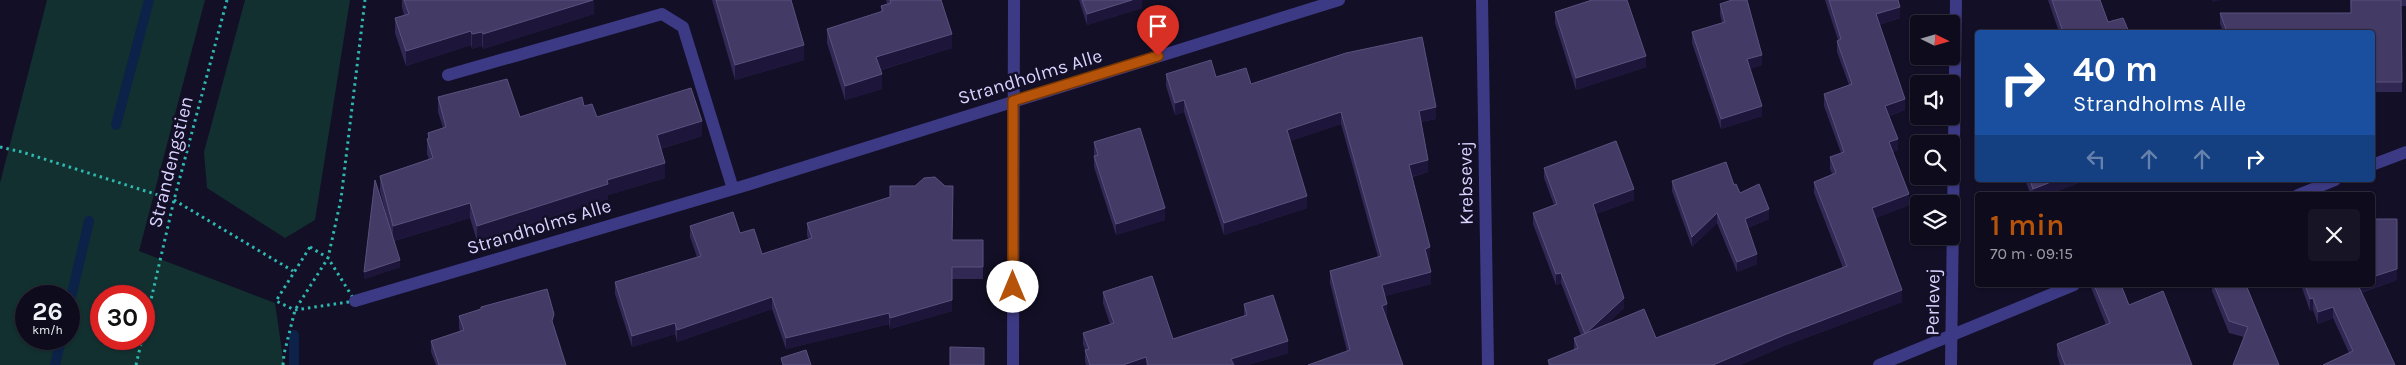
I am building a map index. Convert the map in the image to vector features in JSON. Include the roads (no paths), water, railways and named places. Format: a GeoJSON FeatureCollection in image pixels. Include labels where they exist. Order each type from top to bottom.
{"type":"FeatureCollection","features":[{"type":"Feature","properties":{"kind":"street"},"geometry":{"type":"LineString","coordinates":[[1013,365],[1014,0]]}},
{"type":"Feature","properties":{"kind":"street","name":"Strandholms Alle"},"geometry":{"type":"LineString","coordinates":[[355,301],[733,189],[1339,0]]}},
{"type":"Feature","properties":{"kind":"street","name":"Krebsevej"},"geometry":{"type":"LineString","coordinates":[[1482,0],[1488,365]]}},
{"type":"Feature","properties":{"kind":"street","name":"Perlevej"},"geometry":{"type":"LineString","coordinates":[[1951,365],[1956,0]]}},
{"type":"Feature","properties":{"kind":"street"},"geometry":{"type":"LineString","coordinates":[[448,76],[662,14],[683,27],[733,189]]}},
{"type":"Feature","properties":{"kind":"street"},"geometry":{"type":"LineString","coordinates":[[2375,164],[2406,152]]}},
{"type":"Feature","properties":{"kind":"street"},"geometry":{"type":"LineString","coordinates":[[2305,192],[2330,182]]}},
{"type":"Feature","properties":{"kind":"street"},"geometry":{"type":"LineString","coordinates":[[1878,365],[2069,287]]}},
{"type":"Feature","properties":{"kind":"waterway"},"geometry":{"type":"LineString","coordinates":[[116,125],[149,0]]}},
{"type":"Feature","properties":{"kind":"waterway"},"geometry":{"type":"LineString","coordinates":[[74,285],[89,221]]}},
{"type":"Feature","properties":{"kind":"waterway"},"geometry":{"type":"LineString","coordinates":[[294,335],[294,365]]}},
{"type":"Feature","properties":{"kind":"waterway"},"geometry":{"type":"LineString","coordinates":[[55,365],[58,350]]}}]}
